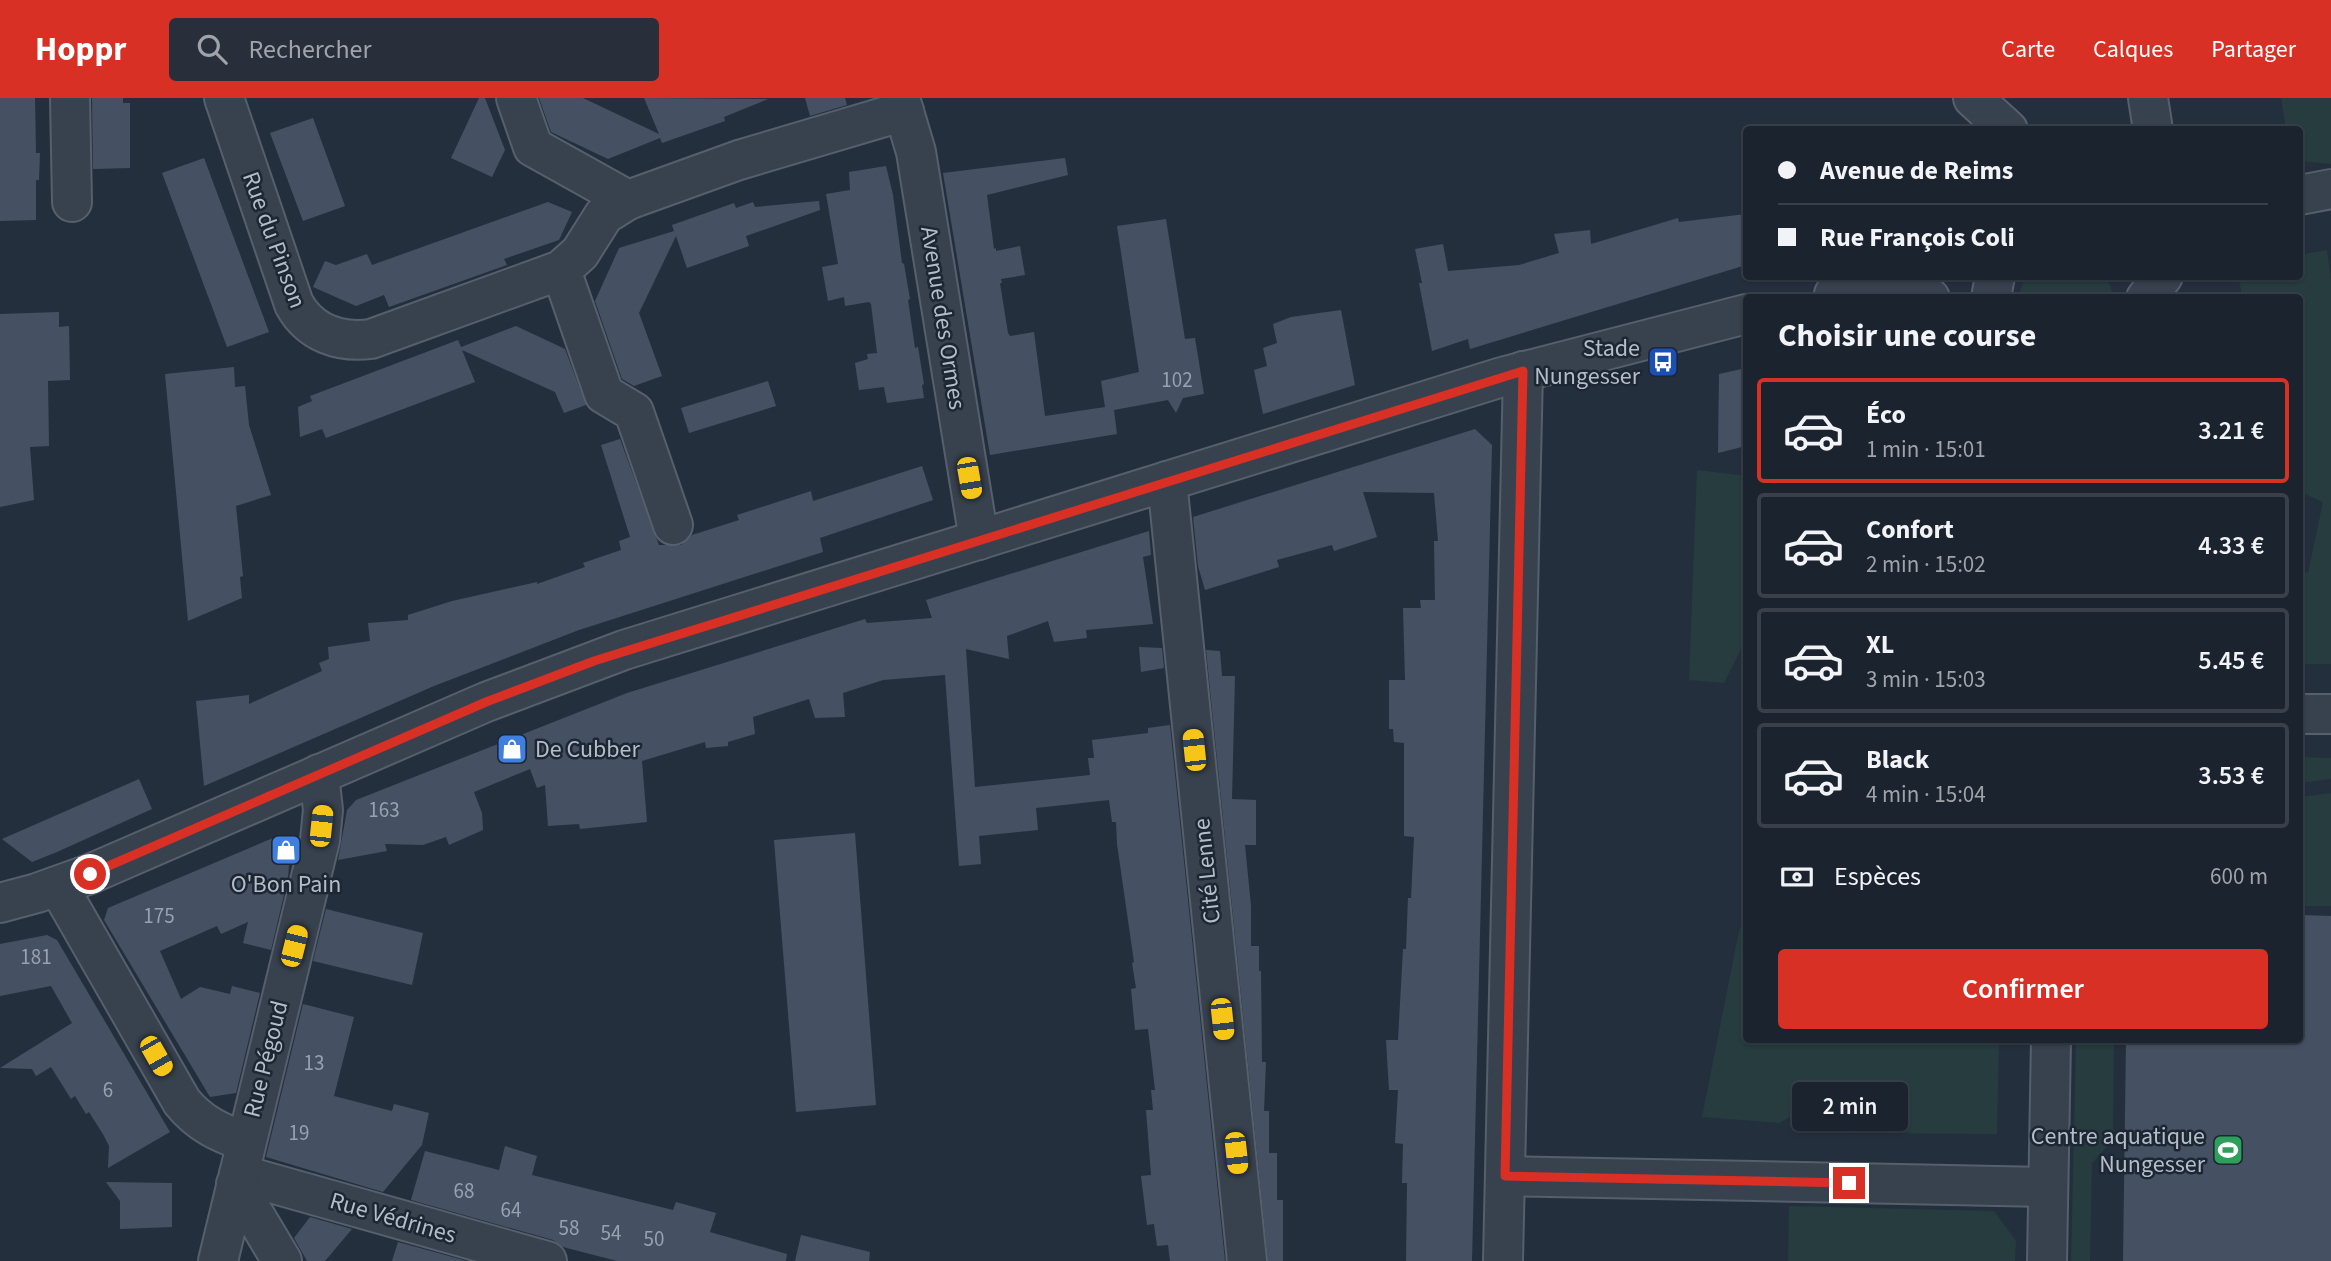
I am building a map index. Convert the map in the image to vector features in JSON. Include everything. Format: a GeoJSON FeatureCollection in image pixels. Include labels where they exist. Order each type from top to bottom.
{"type":"FeatureCollection","features":[{"type":"Feature","properties":{"kind":"street"},"geometry":{"type":"LineString","coordinates":[[70,98],[72,202]]}},
{"type":"Feature","properties":{"kind":"street","name":"Rue du Pinson"},"geometry":{"type":"LineString","coordinates":[[224,98],[294,304],[301,316],[319,332],[346,340],[371,339],[561,270],[580,253],[604,215],[628,200],[902,105]]}},
{"type":"Feature","properties":{"kind":"street"},"geometry":{"type":"LineString","coordinates":[[516,98],[533,147],[628,200]]}},
{"type":"Feature","properties":{"kind":"street"},"geometry":{"type":"LineString","coordinates":[[1973,98],[2004,126]]}},
{"type":"Feature","properties":{"kind":"street"},"geometry":{"type":"LineString","coordinates":[[2148,98],[2152,126]]}},
{"type":"Feature","properties":{"kind":"street","name":"Avenue des Ormes"},"geometry":{"type":"LineString","coordinates":[[902,105],[916,152],[979,540]]}},
{"type":"Feature","properties":{"kind":"street"},"geometry":{"type":"LineString","coordinates":[[2303,194],[2331,189]]}},
{"type":"Feature","properties":{"kind":"street"},"geometry":{"type":"LineString","coordinates":[[2303,215],[2331,210]]}},
{"type":"Feature","properties":{"kind":"street"},"geometry":{"type":"LineString","coordinates":[[561,270],[604,394],[634,412],[673,525]]}},
{"type":"Feature","properties":{"kind":"street"},"geometry":{"type":"LineString","coordinates":[[1833,294],[1883,280]]}},
{"type":"Feature","properties":{"kind":"street"},"geometry":{"type":"LineString","coordinates":[[2148,294],[2160,280]]}},
{"type":"Feature","properties":{"kind":"street"},"geometry":{"type":"LineString","coordinates":[[0,903],[58,887],[486,702],[594,661],[1523,371],[1743,315]]}},
{"type":"Feature","properties":{"kind":"street"},"geometry":{"type":"LineString","coordinates":[[1503,1261],[1523,371]]}},
{"type":"Feature","properties":{"kind":"street","name":"Cité Lenne"},"geometry":{"type":"LineString","coordinates":[[1167,481],[1247,1261]]}},
{"type":"Feature","properties":{"kind":"street"},"geometry":{"type":"LineString","coordinates":[[2303,714],[2331,714]]}},
{"type":"Feature","properties":{"kind":"street","name":"Rue Pégoud"},"geometry":{"type":"LineString","coordinates":[[218,1261],[320,840],[323,810],[319,774]]}},
{"type":"Feature","properties":{"kind":"street","name":"Rue Védrines"},"geometry":{"type":"LineString","coordinates":[[58,887],[182,1102],[209,1127],[240,1167],[547,1261]]}},
{"type":"Feature","properties":{"kind":"street"},"geometry":{"type":"LineString","coordinates":[[2047,1261],[2051,1043]]}},
{"type":"Feature","properties":{"kind":"street"},"geometry":{"type":"LineString","coordinates":[[240,1167],[282,1261]]}},
{"type":"Feature","properties":{"kind":"street"},"geometry":{"type":"LineString","coordinates":[[1505,1176],[2048,1187]]}},
{"type":"Feature","properties":{"kind":"green space"},"geometry":{"type":"Polygon","coordinates":[[[2281,98],[2331,98],[2331,164],[2303,161],[2303,126],[2286,126],[2281,98]]]}},
{"type":"Feature","properties":{"kind":"green space"},"geometry":{"type":"Polygon","coordinates":[[[2327,250],[2331,279],[2331,664],[2303,664],[2303,572],[2308,573],[2323,502],[2303,493],[2303,294],[2242,294],[2239,280],[2303,280],[2303,254],[2327,250]]]}},
{"type":"Feature","properties":{"kind":"green space"},"geometry":{"type":"Polygon","coordinates":[[[2024,280],[2108,280],[2113,294],[2019,294],[2024,280]]]}},
{"type":"Feature","properties":{"kind":"green space"},"geometry":{"type":"Polygon","coordinates":[[[1697,470],[1743,476],[1743,645],[1724,683],[1689,680],[1697,470]]]}},
{"type":"Feature","properties":{"kind":"green space"},"geometry":{"type":"Polygon","coordinates":[[[2303,757],[2331,758],[2331,779],[2303,783],[2303,757]]]}},
{"type":"Feature","properties":{"kind":"green space"},"geometry":{"type":"Polygon","coordinates":[[[2331,793],[2331,906],[2303,906],[2303,797],[2331,793]]]}},
{"type":"Feature","properties":{"kind":"green space"},"geometry":{"type":"Polygon","coordinates":[[[1743,920],[1743,1043],[1999,1043],[1997,1134],[1848,1133],[1821,1097],[1780,1123],[1702,1117],[1743,920]]]}},
{"type":"Feature","properties":{"kind":"green space"},"geometry":{"type":"Polygon","coordinates":[[[2076,1043],[2114,1043],[2113,1140],[2092,1163],[2090,1261],[2071,1261],[2076,1043]]]}},
{"type":"Feature","properties":{"kind":"green space"},"geometry":{"type":"Polygon","coordinates":[[[1789,1206],[1994,1211],[2016,1241],[2015,1261],[1788,1261],[1789,1206]]]}},
{"type":"Feature","properties":{"kind":"building"},"geometry":{"type":"Polygon","coordinates":[[[0,98],[35,98],[36,153],[40,153],[39,180],[36,180],[36,220],[0,221],[0,98]]]}},
{"type":"Feature","properties":{"kind":"building"},"geometry":{"type":"Polygon","coordinates":[[[92,98],[123,98],[123,103],[130,103],[130,168],[93,169],[92,98]]]}},
{"type":"Feature","properties":{"kind":"building"},"geometry":{"type":"Polygon","coordinates":[[[479,98],[485,98],[505,150],[492,177],[451,158],[479,98]]]}},
{"type":"Feature","properties":{"kind":"building"},"geometry":{"type":"Polygon","coordinates":[[[539,98],[583,98],[659,134],[644,98],[768,99],[724,117],[725,121],[662,143],[660,138],[608,159],[551,132],[539,98]]]}},
{"type":"Feature","properties":{"kind":"building"},"geometry":{"type":"Polygon","coordinates":[[[805,98],[845,98],[847,105],[810,116],[805,98]]]}},
{"type":"Feature","properties":{"kind":"building"},"geometry":{"type":"Polygon","coordinates":[[[313,118],[345,206],[303,221],[270,133],[313,118]]]}},
{"type":"Feature","properties":{"kind":"building"},"geometry":{"type":"Polygon","coordinates":[[[204,158],[269,332],[227,347],[162,173],[204,158]]]}},
{"type":"Feature","properties":{"kind":"building"},"geometry":{"type":"Polygon","coordinates":[[[1065,158],[1068,175],[987,195],[994,249],[996,248],[996,251],[1020,246],[1025,275],[1001,279],[1000,283],[1010,336],[1034,332],[1045,416],[1105,407],[1101,381],[1139,372],[1117,226],[1166,219],[1185,339],[1195,338],[1204,394],[1183,398],[1176,413],[1168,400],[1114,410],[1117,434],[990,455],[943,173],[1065,158]]]}},
{"type":"Feature","properties":{"kind":"building"},"geometry":{"type":"Polygon","coordinates":[[[886,166],[910,299],[915,348],[918,347],[924,384],[924,398],[887,403],[884,387],[859,390],[855,363],[868,359],[867,354],[877,353],[871,304],[869,302],[845,306],[844,297],[828,301],[822,267],[838,264],[826,194],[850,190],[849,172],[886,166]]]}},
{"type":"Feature","properties":{"kind":"building"},"geometry":{"type":"Polygon","coordinates":[[[819,201],[820,210],[746,236],[749,246],[687,268],[676,236],[639,313],[662,376],[634,386],[622,379],[595,301],[619,248],[674,231],[672,225],[734,203],[736,208],[753,202],[755,207],[819,201]]]}},
{"type":"Feature","properties":{"kind":"building"},"geometry":{"type":"Polygon","coordinates":[[[548,202],[572,212],[559,240],[504,259],[507,265],[389,307],[384,295],[356,306],[313,287],[325,261],[336,265],[367,254],[372,265],[548,202]]]}},
{"type":"Feature","properties":{"kind":"building"},"geometry":{"type":"Polygon","coordinates":[[[1743,214],[1743,266],[1470,349],[1468,339],[1432,351],[1415,249],[1443,244],[1448,271],[1519,265],[1559,253],[1554,234],[1590,230],[1591,244],[1678,218],[1679,222],[1743,214]]]}},
{"type":"Feature","properties":{"kind":"building"},"geometry":{"type":"Polygon","coordinates":[[[1341,310],[1355,385],[1263,414],[1254,370],[1267,366],[1263,348],[1277,343],[1273,324],[1291,317],[1341,310]]]}},
{"type":"Feature","properties":{"kind":"building"},"geometry":{"type":"Polygon","coordinates":[[[59,312],[59,327],[69,326],[70,380],[48,381],[49,446],[30,447],[34,500],[0,507],[0,314],[59,312]]]}},
{"type":"Feature","properties":{"kind":"building"},"geometry":{"type":"Polygon","coordinates":[[[516,326],[565,349],[586,405],[564,413],[555,392],[462,350],[475,382],[326,438],[322,429],[300,437],[298,407],[312,401],[310,396],[458,340],[461,347],[516,326]]]}},
{"type":"Feature","properties":{"kind":"building"},"geometry":{"type":"Polygon","coordinates":[[[234,367],[235,387],[245,386],[249,425],[271,495],[236,506],[243,576],[240,577],[242,598],[188,621],[165,374],[234,367]]]}},
{"type":"Feature","properties":{"kind":"building"},"geometry":{"type":"Polygon","coordinates":[[[1743,369],[1743,447],[1718,453],[1719,374],[1743,369]]]}},
{"type":"Feature","properties":{"kind":"building"},"geometry":{"type":"Polygon","coordinates":[[[768,381],[776,406],[689,433],[681,408],[768,381]]]}},
{"type":"Feature","properties":{"kind":"building"},"geometry":{"type":"Polygon","coordinates":[[[1475,429],[1492,445],[1472,1261],[1406,1261],[1407,1183],[1402,1183],[1403,1144],[1395,1143],[1398,1090],[1389,1090],[1386,1040],[1398,1040],[1403,949],[1406,949],[1414,837],[1404,836],[1404,743],[1394,742],[1393,729],[1389,729],[1389,680],[1405,680],[1403,608],[1421,608],[1420,600],[1435,600],[1434,541],[1438,541],[1434,493],[1363,492],[1377,537],[1334,551],[1332,545],[1277,560],[1279,567],[1205,590],[1198,566],[1193,517],[1475,429]]]}},
{"type":"Feature","properties":{"kind":"building"},"geometry":{"type":"Polygon","coordinates":[[[620,439],[659,545],[681,545],[692,535],[739,520],[737,515],[811,491],[813,501],[922,466],[933,500],[820,538],[823,552],[579,630],[434,686],[204,786],[196,701],[249,695],[249,704],[322,671],[319,663],[329,659],[328,647],[370,641],[368,623],[408,620],[408,615],[452,601],[537,584],[585,567],[583,563],[621,550],[619,541],[630,537],[601,445],[620,439]]]}},
{"type":"Feature","properties":{"kind":"building"},"geometry":{"type":"Polygon","coordinates":[[[1149,531],[1151,555],[1143,557],[1153,624],[1086,630],[1087,638],[1054,642],[1048,621],[1007,636],[1009,659],[966,649],[975,787],[1090,775],[1088,758],[1094,758],[1092,740],[1148,733],[1148,728],[1170,725],[1225,1261],[1170,1261],[1168,1245],[1157,1246],[1154,1224],[1147,1225],[1141,1176],[1151,1175],[1146,1110],[1153,1110],[1151,1090],[1155,1090],[1148,1029],[1135,1030],[1131,989],[1136,988],[1134,962],[1116,822],[1112,822],[1109,800],[1036,808],[1038,830],[979,836],[981,864],[959,866],[945,675],[883,680],[843,693],[845,717],[815,718],[809,699],[753,717],[755,734],[728,742],[728,746],[706,748],[705,742],[642,761],[647,822],[580,829],[579,824],[548,826],[545,785],[537,788],[530,769],[474,792],[482,813],[483,830],[449,845],[446,837],[423,845],[385,844],[387,851],[338,860],[347,810],[356,800],[627,693],[865,619],[867,623],[932,618],[926,600],[1149,531]]]}},
{"type":"Feature","properties":{"kind":"building"},"geometry":{"type":"Polygon","coordinates":[[[1139,647],[1162,648],[1164,668],[1141,672],[1139,647]]]}},
{"type":"Feature","properties":{"kind":"building"},"geometry":{"type":"Polygon","coordinates":[[[1206,650],[1220,651],[1222,676],[1235,676],[1232,799],[1256,800],[1256,845],[1245,845],[1251,906],[1251,946],[1259,946],[1261,971],[1262,1062],[1266,1062],[1264,1111],[1269,1111],[1269,1153],[1277,1153],[1277,1200],[1283,1200],[1283,1261],[1268,1261],[1206,650]]]}},
{"type":"Feature","properties":{"kind":"building"},"geometry":{"type":"Polygon","coordinates":[[[139,779],[152,809],[57,852],[32,862],[2,839],[139,779]]]}},
{"type":"Feature","properties":{"kind":"building"},"geometry":{"type":"Polygon","coordinates":[[[855,833],[876,1105],[796,1112],[774,840],[855,833]]]}},
{"type":"Feature","properties":{"kind":"building"},"geometry":{"type":"Polygon","coordinates":[[[273,838],[290,851],[288,878],[271,950],[243,943],[248,922],[221,934],[217,926],[160,951],[181,999],[200,987],[230,994],[232,986],[260,993],[236,1093],[210,1097],[104,920],[108,908],[273,838]]]}},
{"type":"Feature","properties":{"kind":"building"},"geometry":{"type":"Polygon","coordinates":[[[326,909],[423,933],[412,985],[313,961],[326,909]]]}},
{"type":"Feature","properties":{"kind":"building","name":"Centre aquatique Nungesser"},"geometry":{"type":"Polygon","coordinates":[[[2303,915],[2331,916],[2331,1261],[2123,1261],[2126,1043],[2303,1043],[2303,915]]]}},
{"type":"Feature","properties":{"kind":"building"},"geometry":{"type":"Polygon","coordinates":[[[47,935],[57,940],[170,1132],[108,1168],[109,1146],[104,1136],[75,1096],[71,1099],[51,1067],[36,1076],[32,1069],[0,1068],[72,1023],[51,986],[0,996],[0,944],[47,935]]]}},
{"type":"Feature","properties":{"kind":"building"},"geometry":{"type":"Polygon","coordinates":[[[303,1004],[354,1017],[334,1096],[392,1111],[394,1104],[429,1113],[422,1145],[383,1192],[266,1157],[303,1004]]]}},
{"type":"Feature","properties":{"kind":"building"},"geometry":{"type":"Polygon","coordinates":[[[505,1146],[537,1156],[532,1175],[673,1210],[676,1202],[716,1213],[710,1232],[787,1254],[786,1261],[617,1261],[411,1200],[425,1151],[499,1170],[505,1146]]]}},
{"type":"Feature","properties":{"kind":"building"},"geometry":{"type":"Polygon","coordinates":[[[106,1182],[172,1183],[172,1227],[120,1229],[120,1201],[106,1182]]]}},
{"type":"Feature","properties":{"kind":"building"},"geometry":{"type":"Polygon","coordinates":[[[310,1217],[352,1229],[325,1261],[307,1261],[294,1238],[310,1217]]]}},
{"type":"Feature","properties":{"kind":"building"},"geometry":{"type":"Polygon","coordinates":[[[801,1235],[870,1252],[869,1261],[795,1261],[801,1235]]]}},
{"type":"Feature","properties":{"kind":"building"},"geometry":{"type":"Polygon","coordinates":[[[398,1242],[467,1261],[392,1261],[398,1242]]]}},
{"type":"Feature","properties":{"kind":"place","name":"Stade Nungesser"},"geometry":{"type":"Point","coordinates":[1663,362]}},
{"type":"Feature","properties":{"kind":"place","name":"De Cubber"},"geometry":{"type":"Point","coordinates":[512,749]}},
{"type":"Feature","properties":{"kind":"place","name":"O'Bon Pain"},"geometry":{"type":"Point","coordinates":[286,850]}},
{"type":"Feature","properties":{"kind":"place","name":"Centre aquatique Nungesser"},"geometry":{"type":"Point","coordinates":[2228,1150]}},
{"type":"Feature","properties":{"kind":"route"},"geometry":{"type":"LineString","coordinates":[[90,874],[486,702],[624,650],[1523,371],[1505,1176],[1849,1183]]}}]}
